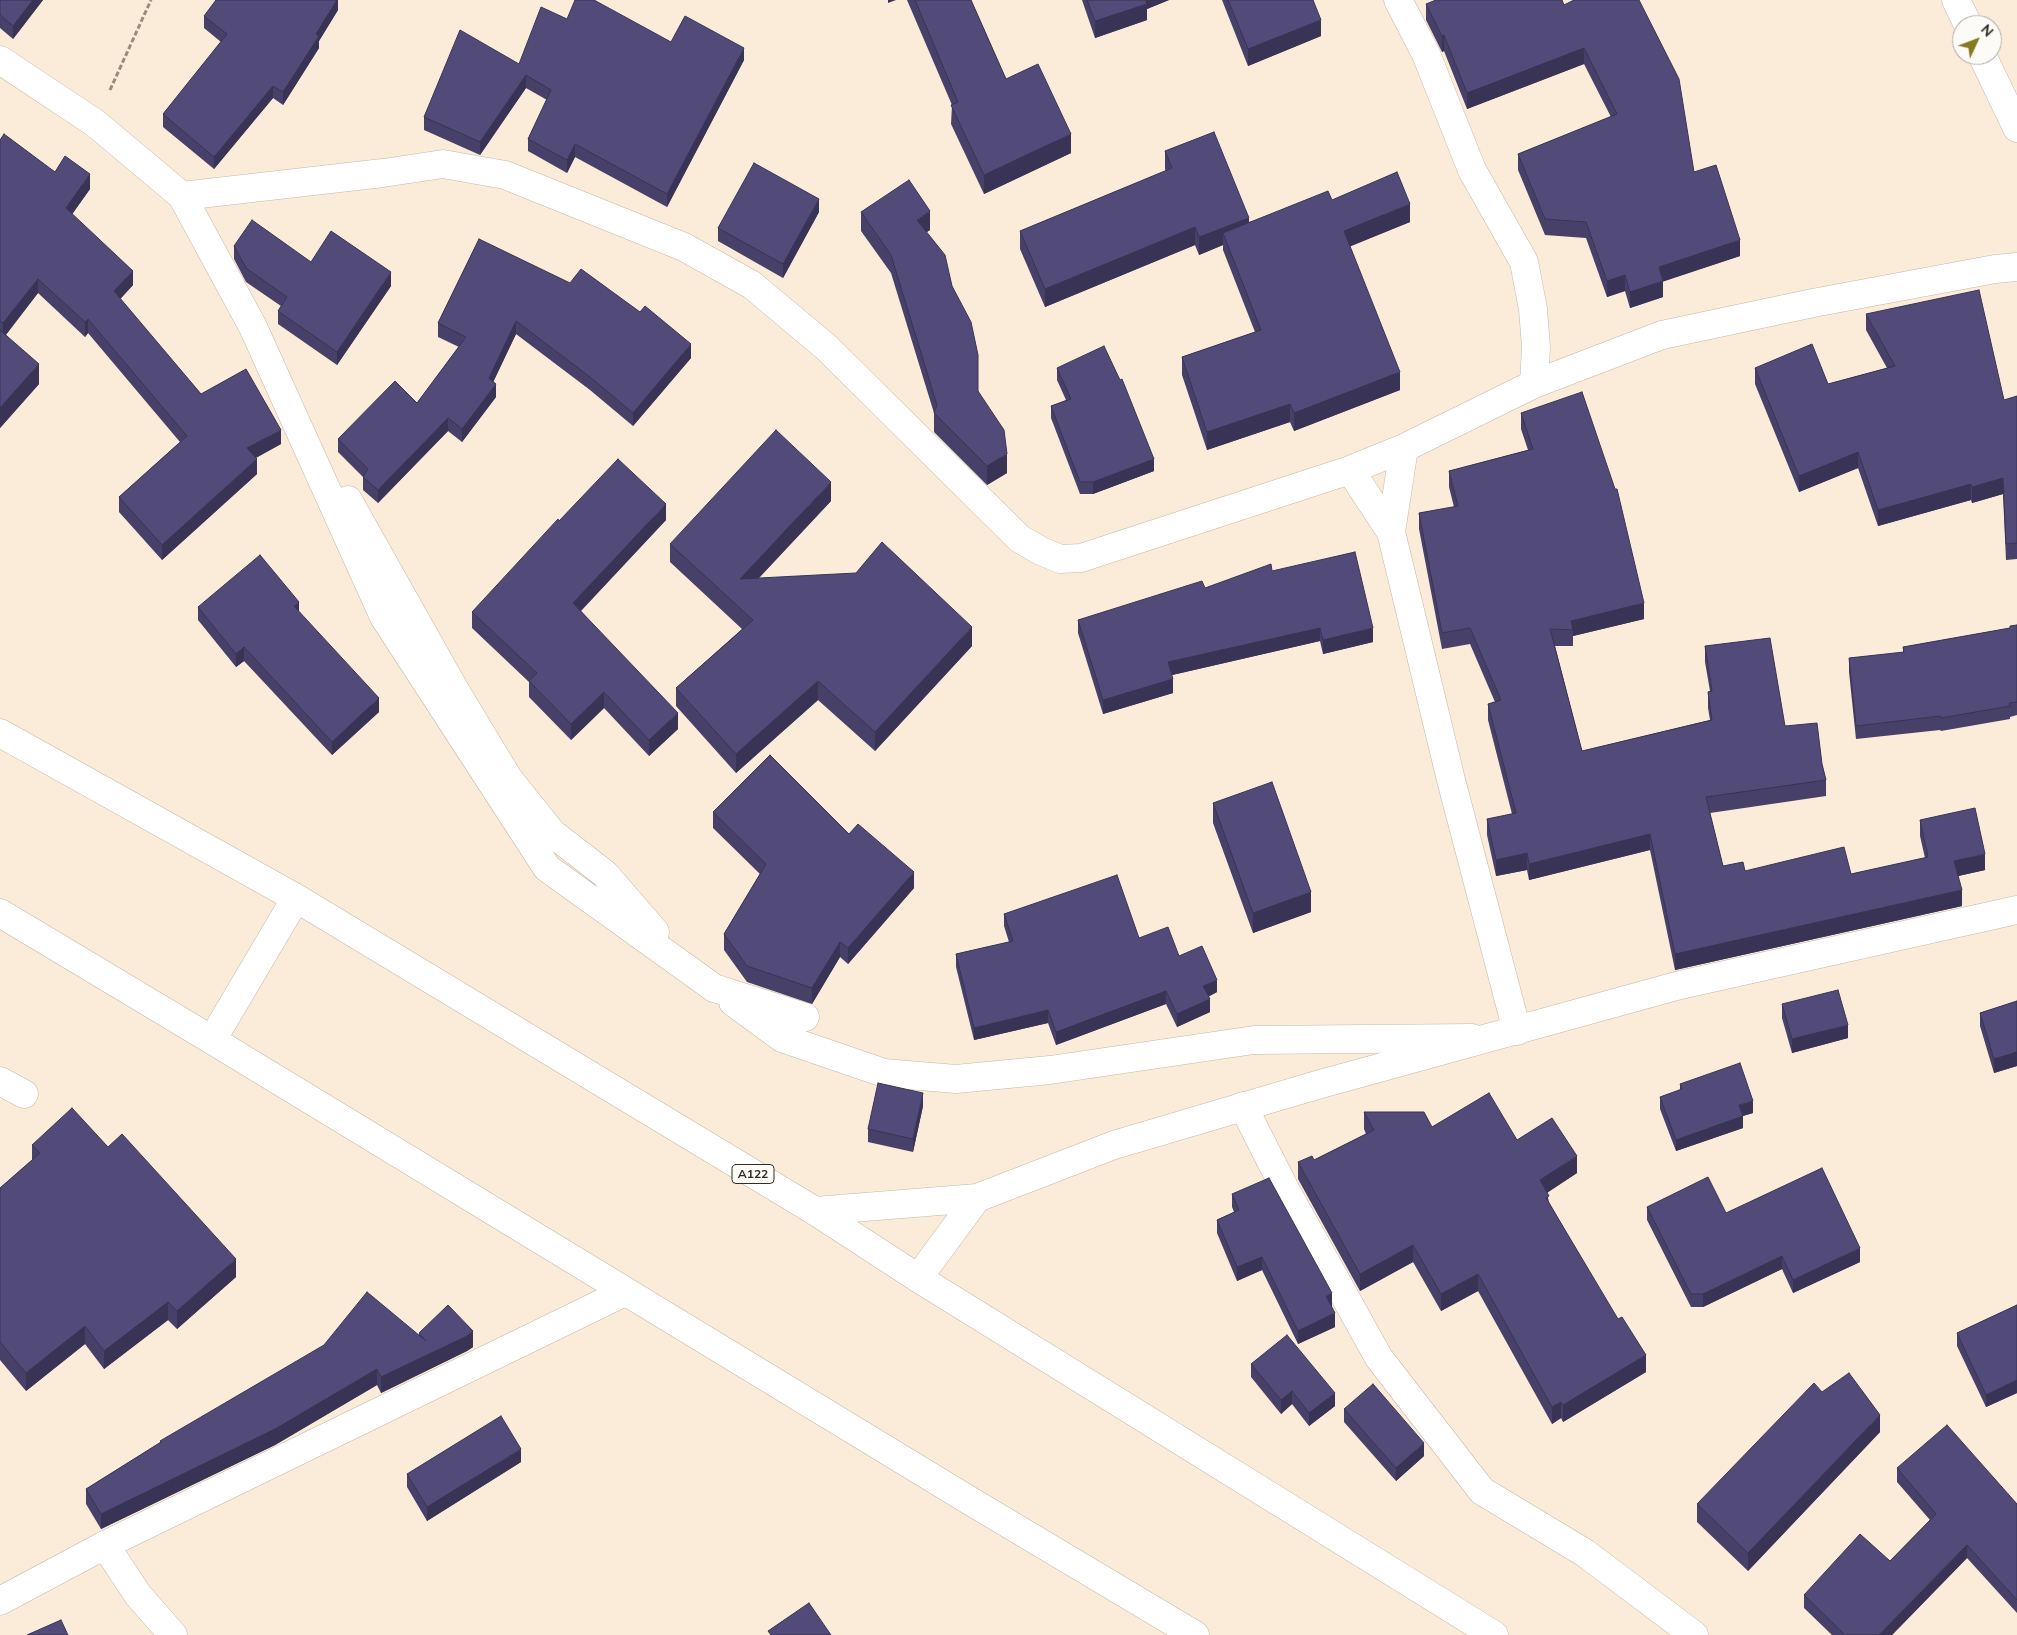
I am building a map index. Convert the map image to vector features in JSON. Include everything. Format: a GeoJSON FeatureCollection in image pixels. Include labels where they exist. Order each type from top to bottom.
{"type":"FeatureCollection","features":[{"type":"Feature","properties":{"kind":"main road"},"geometry":{"type":"LineString","coordinates":[[1398,0],[1426,54],[1472,170],[1524,262],[1533,309],[1536,347],[1534,384]]}},
{"type":"Feature","properties":{"kind":"main road"},"geometry":{"type":"LineString","coordinates":[[1956,0],[1963,15]]}},
{"type":"Feature","properties":{"kind":"main road"},"geometry":{"type":"LineString","coordinates":[[0,60],[95,122],[182,196],[456,692],[508,778],[552,833],[605,874],[685,967],[782,1038],[884,1073],[956,1079],[1050,1070],[1254,1040],[1486,1038]]}},
{"type":"Feature","properties":{"kind":"main road"},"geometry":{"type":"LineString","coordinates":[[1987,65],[2017,128]]}},
{"type":"Feature","properties":{"kind":"main road"},"geometry":{"type":"LineString","coordinates":[[182,196],[383,173],[443,164],[505,175],[684,247],[752,284],[826,346],[1020,539],[1060,559],[1081,558],[1350,470],[1404,448],[1534,384],[1662,335],[1813,303],[2017,266]]}},
{"type":"Feature","properties":{"kind":"main road"},"geometry":{"type":"LineString","coordinates":[[1391,532],[1404,448]]}},
{"type":"Feature","properties":{"kind":"main road"},"geometry":{"type":"LineString","coordinates":[[1350,470],[1391,532],[1451,780],[1517,1030]]}},
{"type":"Feature","properties":{"kind":"main road","name":"A122"},"geometry":{"type":"LineString","coordinates":[[0,733],[296,898],[815,1211],[918,1278],[1494,1635]]}},
{"type":"Feature","properties":{"kind":"main road"},"geometry":{"type":"LineString","coordinates":[[212,1040],[296,898]]}},
{"type":"Feature","properties":{"kind":"main road"},"geometry":{"type":"LineString","coordinates":[[815,1211],[977,1198],[1114,1145],[1244,1106],[1486,1038],[1680,985],[2017,910]]}},
{"type":"Feature","properties":{"kind":"main road"},"geometry":{"type":"LineString","coordinates":[[0,913],[1195,1635]]}},
{"type":"Feature","properties":{"kind":"main road"},"geometry":{"type":"LineString","coordinates":[[714,988],[805,1017]]}},
{"type":"Feature","properties":{"kind":"main road"},"geometry":{"type":"LineString","coordinates":[[0,1082],[24,1094]]}},
{"type":"Feature","properties":{"kind":"main road"},"geometry":{"type":"LineString","coordinates":[[1244,1106],[1285,1189],[1379,1358],[1482,1491],[1585,1553],[1694,1635]]}},
{"type":"Feature","properties":{"kind":"main road"},"geometry":{"type":"LineString","coordinates":[[918,1278],[977,1198]]}},
{"type":"Feature","properties":{"kind":"main road"},"geometry":{"type":"LineString","coordinates":[[0,1601],[105,1545],[625,1292]]}},
{"type":"Feature","properties":{"kind":"main road"},"geometry":{"type":"LineString","coordinates":[[105,1545],[138,1595],[172,1635]]}},
{"type":"Feature","properties":{"kind":"path"},"geometry":{"type":"LineString","coordinates":[[95,122],[151,0]]}},
{"type":"Feature","properties":{"kind":"building"},"geometry":{"type":"Polygon","coordinates":[[[0,0],[33,0],[13,26],[0,15],[0,0]]]}},
{"type":"Feature","properties":{"kind":"building"},"geometry":{"type":"Polygon","coordinates":[[[216,0],[337,0],[316,34],[319,36],[283,92],[273,86],[214,157],[163,114],[227,34],[204,16],[216,0]]]}},
{"type":"Feature","properties":{"kind":"building"},"geometry":{"type":"Polygon","coordinates":[[[575,0],[594,0],[671,42],[685,16],[744,48],[667,194],[575,144],[567,160],[528,139],[551,90],[526,75],[480,142],[424,117],[460,30],[519,64],[541,7],[567,19],[575,0]]]}},
{"type":"Feature","properties":{"kind":"building"},"geometry":{"type":"Polygon","coordinates":[[[915,0],[971,0],[1006,79],[1038,64],[1071,134],[984,175],[951,105],[958,102],[915,0]]]}},
{"type":"Feature","properties":{"kind":"building"},"geometry":{"type":"Polygon","coordinates":[[[1087,0],[1146,0],[1147,4],[1095,21],[1087,0]]]}},
{"type":"Feature","properties":{"kind":"building"},"geometry":{"type":"Polygon","coordinates":[[[1228,0],[1313,0],[1321,20],[1248,49],[1228,0]]]}},
{"type":"Feature","properties":{"kind":"building"},"geometry":{"type":"Polygon","coordinates":[[[1436,0],[1562,0],[1564,5],[1574,0],[1639,0],[1679,79],[1694,172],[1716,165],[1740,240],[1659,267],[1663,281],[1630,292],[1625,275],[1607,281],[1586,222],[1545,219],[1518,154],[1617,114],[1584,48],[1467,93],[1444,35],[1442,36],[1426,4],[1436,0]]]}},
{"type":"Feature","properties":{"kind":"building"},"geometry":{"type":"Polygon","coordinates":[[[1214,132],[1249,218],[1199,237],[1195,227],[1045,289],[1020,231],[1172,168],[1165,151],[1214,132]]]}},
{"type":"Feature","properties":{"kind":"building"},"geometry":{"type":"Polygon","coordinates":[[[4,134],[55,172],[65,156],[90,174],[66,208],[133,271],[114,291],[201,394],[246,369],[281,430],[247,448],[257,459],[162,545],[119,497],[187,436],[88,319],[85,322],[38,279],[3,323],[0,321],[0,140],[4,134]]]}},
{"type":"Feature","properties":{"kind":"building"},"geometry":{"type":"Polygon","coordinates":[[[754,163],[819,199],[783,264],[718,228],[754,163]]]}},
{"type":"Feature","properties":{"kind":"building"},"geometry":{"type":"Polygon","coordinates":[[[1397,172],[1410,204],[1344,231],[1400,372],[1294,413],[1290,404],[1207,432],[1182,357],[1261,330],[1223,233],[1328,191],[1332,200],[1397,172]]]}},
{"type":"Feature","properties":{"kind":"building"},"geometry":{"type":"Polygon","coordinates":[[[909,180],[930,211],[917,220],[945,255],[952,286],[971,322],[978,355],[978,391],[1004,430],[1007,454],[987,466],[934,413],[937,405],[891,255],[861,212],[909,180]]]}},
{"type":"Feature","properties":{"kind":"building"},"geometry":{"type":"Polygon","coordinates":[[[252,220],[311,262],[331,231],[391,272],[337,352],[278,311],[287,297],[246,268],[234,246],[252,220]]]}},
{"type":"Feature","properties":{"kind":"building"},"geometry":{"type":"Polygon","coordinates":[[[479,239],[570,283],[581,269],[640,312],[645,306],[691,344],[633,413],[590,377],[516,321],[489,378],[496,384],[462,429],[448,418],[378,490],[363,477],[368,469],[338,439],[395,381],[417,403],[466,337],[438,323],[479,239]]]}},
{"type":"Feature","properties":{"kind":"building"},"geometry":{"type":"Polygon","coordinates":[[[1979,290],[2004,400],[2017,396],[2017,543],[2006,544],[2003,478],[1972,487],[1971,484],[1878,510],[1858,452],[1799,476],[1755,368],[1812,344],[1828,384],[1895,366],[1866,314],[1979,290]]]}},
{"type":"Feature","properties":{"kind":"building"},"geometry":{"type":"Polygon","coordinates":[[[0,330],[39,364],[0,408],[0,330]]]}},
{"type":"Feature","properties":{"kind":"building"},"geometry":{"type":"Polygon","coordinates":[[[1104,346],[1120,380],[1122,379],[1154,459],[1093,482],[1080,482],[1051,406],[1071,399],[1057,368],[1104,346]]]}},
{"type":"Feature","properties":{"kind":"building"},"geometry":{"type":"Polygon","coordinates":[[[1582,392],[1615,489],[1617,489],[1644,603],[1571,621],[1573,630],[1550,629],[1582,751],[1712,720],[1708,692],[1712,691],[1705,646],[1770,638],[1785,726],[1817,723],[1826,780],[1706,797],[1723,866],[1743,862],[1745,871],[1844,847],[1851,874],[1928,857],[1920,820],[1975,808],[1985,854],[1954,861],[1962,890],[1675,954],[1650,834],[1529,864],[1527,853],[1496,860],[1487,819],[1516,813],[1488,704],[1501,700],[1470,628],[1442,633],[1419,513],[1458,506],[1449,471],[1533,449],[1521,413],[1582,392]]]}},
{"type":"Feature","properties":{"kind":"building"},"geometry":{"type":"Polygon","coordinates":[[[776,430],[831,482],[740,579],[856,573],[882,542],[972,627],[875,732],[818,681],[736,754],[676,688],[753,620],[670,544],[776,430]]]}},
{"type":"Feature","properties":{"kind":"building"},"geometry":{"type":"Polygon","coordinates":[[[618,459],[666,504],[573,603],[678,713],[649,740],[604,692],[571,724],[529,681],[537,673],[472,612],[558,519],[559,521],[618,459]]]}},
{"type":"Feature","properties":{"kind":"building"},"geometry":{"type":"Polygon","coordinates":[[[1355,552],[1373,628],[1323,640],[1320,628],[1168,662],[1173,679],[1103,700],[1078,620],[1202,581],[1205,588],[1271,564],[1272,571],[1355,552]]]}},
{"type":"Feature","properties":{"kind":"building"},"geometry":{"type":"Polygon","coordinates":[[[260,555],[299,602],[294,606],[379,698],[332,742],[244,647],[236,654],[198,607],[260,555]]]}},
{"type":"Feature","properties":{"kind":"building"},"geometry":{"type":"Polygon","coordinates":[[[2017,625],[2017,702],[2009,703],[2010,706],[1941,718],[1940,716],[1856,726],[1849,658],[1904,652],[1903,647],[2010,628],[2010,626],[2017,625]]]}},
{"type":"Feature","properties":{"kind":"building"},"geometry":{"type":"Polygon","coordinates":[[[770,755],[849,834],[858,824],[914,872],[848,948],[840,942],[812,988],[747,966],[724,934],[766,864],[713,812],[770,755]]]}},
{"type":"Feature","properties":{"kind":"building"},"geometry":{"type":"Polygon","coordinates":[[[1272,782],[1311,892],[1253,913],[1213,803],[1272,782]]]}},
{"type":"Feature","properties":{"kind":"building"},"geometry":{"type":"Polygon","coordinates":[[[1117,875],[1139,938],[1168,927],[1179,956],[1202,946],[1217,980],[1203,986],[1210,999],[1177,1014],[1166,991],[1056,1032],[1048,1010],[974,1028],[956,954],[1013,941],[1004,914],[1117,875]]]}},
{"type":"Feature","properties":{"kind":"building"},"geometry":{"type":"Polygon","coordinates":[[[1838,990],[1848,1025],[1792,1039],[1782,1004],[1838,990]]]}},
{"type":"Feature","properties":{"kind":"building"},"geometry":{"type":"Polygon","coordinates":[[[2017,1001],[2017,1052],[1994,1059],[1980,1013],[2017,1001]]]}},
{"type":"Feature","properties":{"kind":"building"},"geometry":{"type":"Polygon","coordinates":[[[1740,1063],[1753,1101],[1739,1105],[1743,1116],[1676,1140],[1660,1097],[1682,1089],[1680,1084],[1740,1063]]]}},
{"type":"Feature","properties":{"kind":"building"},"geometry":{"type":"Polygon","coordinates":[[[878,1083],[923,1093],[913,1139],[868,1129],[878,1083]]]}},
{"type":"Feature","properties":{"kind":"building"},"geometry":{"type":"Polygon","coordinates":[[[1489,1093],[1517,1140],[1552,1118],[1577,1156],[1540,1180],[1549,1196],[1546,1198],[1618,1319],[1622,1317],[1646,1355],[1563,1405],[1561,1402],[1552,1407],[1478,1274],[1441,1294],[1413,1245],[1360,1274],[1298,1162],[1312,1156],[1314,1160],[1374,1130],[1364,1112],[1424,1112],[1432,1127],[1489,1093]]]}},
{"type":"Feature","properties":{"kind":"building"},"geometry":{"type":"Polygon","coordinates":[[[72,1108],[108,1147],[122,1134],[236,1259],[177,1311],[168,1302],[104,1351],[85,1326],[26,1373],[0,1342],[0,1188],[40,1153],[32,1145],[72,1108]]]}},
{"type":"Feature","properties":{"kind":"building"},"geometry":{"type":"Polygon","coordinates":[[[1822,1168],[1860,1248],[1793,1280],[1782,1256],[1703,1294],[1691,1294],[1647,1207],[1708,1177],[1726,1213],[1822,1168]]]}},
{"type":"Feature","properties":{"kind":"building"},"geometry":{"type":"Polygon","coordinates":[[[1269,1178],[1332,1293],[1326,1296],[1335,1313],[1298,1331],[1262,1257],[1237,1267],[1217,1220],[1239,1210],[1232,1194],[1269,1178]]]}},
{"type":"Feature","properties":{"kind":"building"},"geometry":{"type":"Polygon","coordinates":[[[367,1292],[426,1341],[419,1333],[448,1305],[473,1331],[467,1336],[381,1377],[377,1369],[275,1429],[101,1514],[86,1489],[160,1441],[324,1345],[367,1292]]]}},
{"type":"Feature","properties":{"kind":"building"},"geometry":{"type":"Polygon","coordinates":[[[2017,1305],[2017,1380],[1986,1395],[1957,1333],[2017,1305]]]}},
{"type":"Feature","properties":{"kind":"building"},"geometry":{"type":"Polygon","coordinates":[[[1287,1335],[1335,1393],[1309,1413],[1292,1391],[1281,1400],[1251,1364],[1287,1335]]]}},
{"type":"Feature","properties":{"kind":"building"},"geometry":{"type":"Polygon","coordinates":[[[1849,1373],[1880,1415],[1748,1553],[1697,1504],[1814,1383],[1822,1392],[1849,1373]]]}},
{"type":"Feature","properties":{"kind":"building"},"geometry":{"type":"Polygon","coordinates":[[[1373,1384],[1424,1443],[1396,1468],[1344,1409],[1373,1384]]]}},
{"type":"Feature","properties":{"kind":"building"},"geometry":{"type":"Polygon","coordinates":[[[501,1416],[521,1449],[427,1507],[407,1474],[501,1416]]]}},
{"type":"Feature","properties":{"kind":"building"},"geometry":{"type":"Polygon","coordinates":[[[1947,1425],[2017,1504],[2017,1600],[1967,1545],[1879,1635],[1845,1635],[1804,1595],[1860,1534],[1890,1561],[1936,1514],[1897,1468],[1947,1425]]]}},
{"type":"Feature","properties":{"kind":"building"},"geometry":{"type":"Polygon","coordinates":[[[809,1603],[831,1635],[771,1635],[768,1631],[809,1603]]]}},
{"type":"Feature","properties":{"kind":"building"},"geometry":{"type":"Polygon","coordinates":[[[61,1620],[68,1635],[27,1635],[61,1620]]]}}]}
